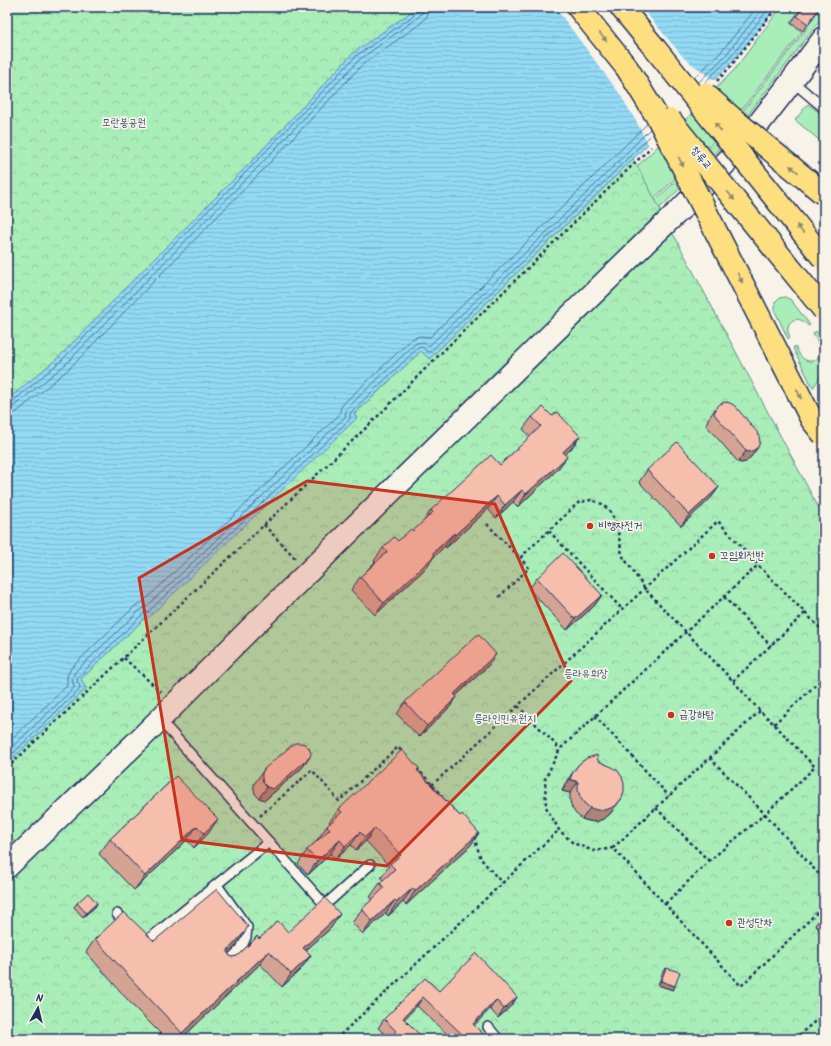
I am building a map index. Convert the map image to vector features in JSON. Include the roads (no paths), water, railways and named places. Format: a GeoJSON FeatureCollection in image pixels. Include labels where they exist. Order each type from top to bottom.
{"type":"FeatureCollection","features":[{"type":"Feature","properties":{"kind":"main road","name":"청류교"},"geometry":{"type":"LineString","coordinates":[[578,7],[824,310]]}},
{"type":"Feature","properties":{"kind":"main road"},"geometry":{"type":"LineString","coordinates":[[621,7],[824,259]]}},
{"type":"Feature","properties":{"kind":"main road"},"geometry":{"type":"LineString","coordinates":[[653,46],[732,118],[824,194]]}},
{"type":"Feature","properties":{"kind":"main road"},"geometry":{"type":"LineString","coordinates":[[627,68],[659,120],[812,420],[824,435]]}},
{"type":"Feature","properties":{"kind":"street"},"geometry":{"type":"LineString","coordinates":[[7,867],[683,207],[739,149],[824,38]]}},
{"type":"Feature","properties":{"kind":"lane"},"geometry":{"type":"LineString","coordinates":[[792,81],[824,108]]}},
{"type":"Feature","properties":{"kind":"lane"},"geometry":{"type":"LineString","coordinates":[[159,720],[325,904],[370,865]]}},
{"type":"Feature","properties":{"kind":"lane"},"geometry":{"type":"LineString","coordinates":[[117,914],[143,944],[269,842]]}},
{"type":"Feature","properties":{"kind":"lane"},"geometry":{"type":"LineString","coordinates":[[217,884],[247,927],[246,937],[241,949],[224,965]]}},
{"type":"Feature","properties":{"kind":"lane"},"geometry":{"type":"LineString","coordinates":[[488,1027],[498,1039]]}},
{"type":"Feature","properties":{"kind":"water"},"geometry":{"type":"Polygon","coordinates":[[[416,7],[775,7],[732,62],[429,359],[421,351],[354,414],[357,418],[148,618],[146,617],[81,679],[86,689],[7,764],[7,400],[59,357],[251,162],[353,53],[416,7]]]}},
{"type":"Feature","properties":{"kind":"place","name":"비행자전거"},"geometry":{"type":"Point","coordinates":[590,526]}},
{"type":"Feature","properties":{"kind":"place","name":"꼬임회전반"},"geometry":{"type":"Point","coordinates":[712,556]}},
{"type":"Feature","properties":{"kind":"place","name":"급강하탑"},"geometry":{"type":"Point","coordinates":[671,715]}},
{"type":"Feature","properties":{"kind":"place","name":"관성단차"},"geometry":{"type":"Point","coordinates":[729,923]}},
{"type":"Feature","properties":{"kind":"park label","name":"모란봉공원"},"geometry":{"type":"Point","coordinates":[124,123]}},
{"type":"Feature","properties":{"kind":"park label","name":"릉라유희장"},"geometry":{"type":"Point","coordinates":[586,674]}},
{"type":"Feature","properties":{"kind":"park label","name":"릉라인민유원지"},"geometry":{"type":"Point","coordinates":[505,719]}}]}
